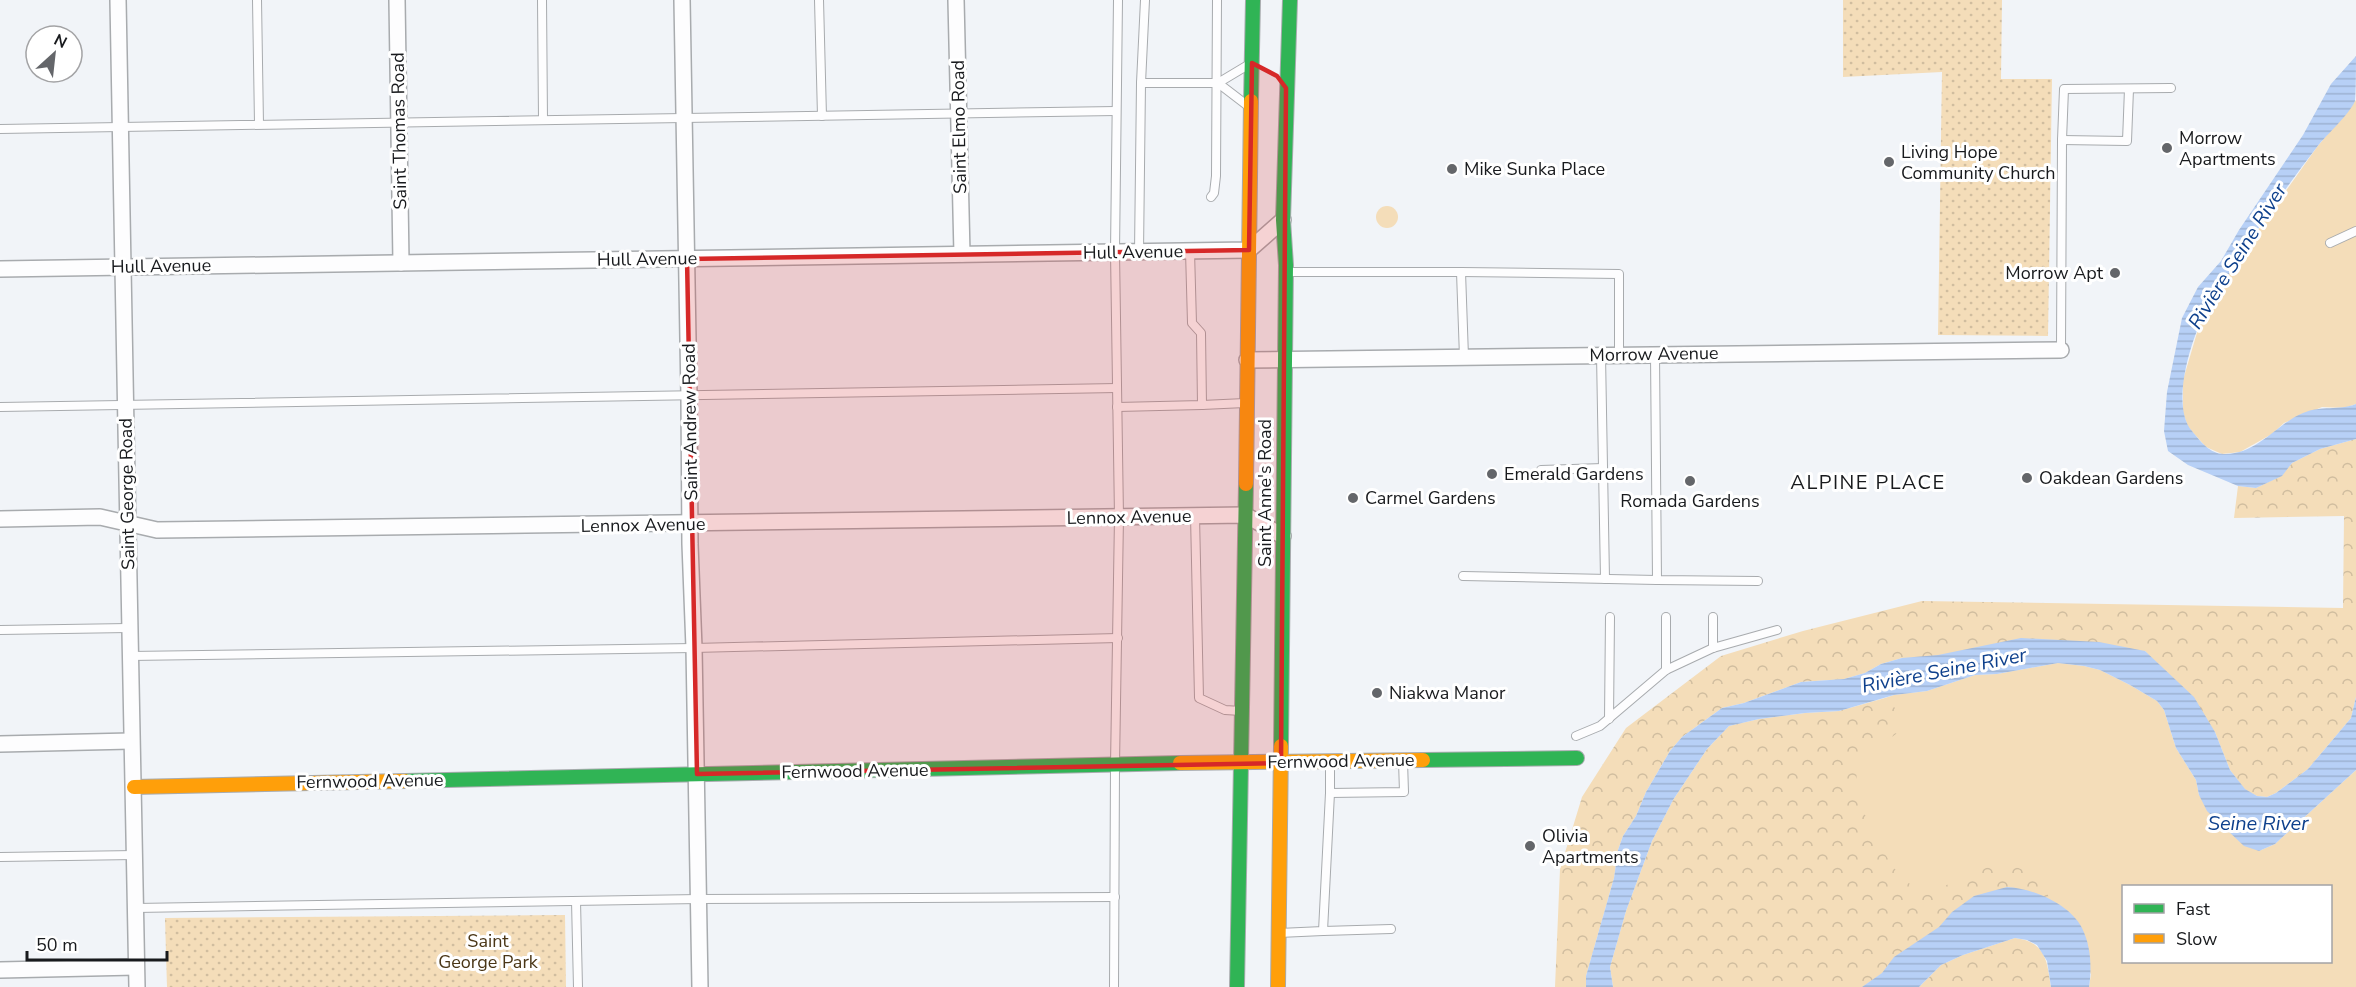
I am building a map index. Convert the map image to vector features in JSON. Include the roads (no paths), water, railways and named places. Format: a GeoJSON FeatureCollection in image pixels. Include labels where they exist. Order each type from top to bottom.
{"type":"FeatureCollection","features":[{"type":"Feature","properties":{"kind":"main road","name":"Saint Anne's Road"},"geometry":{"type":"LineString","coordinates":[[1237,987],[1244,711],[1246,403],[1253,0]]}},
{"type":"Feature","properties":{"kind":"main road","name":"Saint Anne's Road"},"geometry":{"type":"LineString","coordinates":[[1278,987],[1284,220],[1290,0]]}},
{"type":"Feature","properties":{"kind":"main road"},"geometry":{"type":"LineString","coordinates":[[1252,63],[1271,70],[1286,88]]}},
{"type":"Feature","properties":{"kind":"main road","name":"Fernwood Avenue"},"geometry":{"type":"LineString","coordinates":[[134,787],[1243,762],[1577,758]]}},
{"type":"Feature","properties":{"kind":"street","name":"Saint George Road"},"geometry":{"type":"LineString","coordinates":[[118,0],[128,628],[134,787],[137,987]]}},
{"type":"Feature","properties":{"kind":"street","name":"Saint Thomas Road"},"geometry":{"type":"LineString","coordinates":[[397,0],[401,263]]}},
{"type":"Feature","properties":{"kind":"street","name":"Saint Andrew Road"},"geometry":{"type":"LineString","coordinates":[[682,0],[700,987]]}},
{"type":"Feature","properties":{"kind":"street","name":"Saint Elmo Road"},"geometry":{"type":"LineString","coordinates":[[956,0],[962,255]]}},
{"type":"Feature","properties":{"kind":"street"},"geometry":{"type":"LineString","coordinates":[[1249,250],[1284,220]]}},
{"type":"Feature","properties":{"kind":"street","name":"Hull Avenue"},"geometry":{"type":"LineString","coordinates":[[0,269],[1249,250]]}},
{"type":"Feature","properties":{"kind":"street","name":"Morrow Avenue"},"geometry":{"type":"LineString","coordinates":[[1247,360],[2061,350]]}},
{"type":"Feature","properties":{"kind":"street"},"geometry":{"type":"LineString","coordinates":[[1245,515],[1283,536]]}},
{"type":"Feature","properties":{"kind":"street","name":"Lennox Avenue"},"geometry":{"type":"LineString","coordinates":[[0,519],[100,517],[157,530],[1245,515]]}},
{"type":"Feature","properties":{"kind":"street"},"geometry":{"type":"LineString","coordinates":[[0,744],[131,741]]}},
{"type":"Feature","properties":{"kind":"street"},"geometry":{"type":"LineString","coordinates":[[0,970],[136,967]]}},
{"type":"Feature","properties":{"kind":"lane"},"geometry":{"type":"LineString","coordinates":[[257,0],[259,124]]}},
{"type":"Feature","properties":{"kind":"lane"},"geometry":{"type":"LineString","coordinates":[[542,0],[543,120]]}},
{"type":"Feature","properties":{"kind":"lane"},"geometry":{"type":"LineString","coordinates":[[819,0],[822,116]]}},
{"type":"Feature","properties":{"kind":"lane"},"geometry":{"type":"LineString","coordinates":[[1114,987],[1119,518],[1115,252],[1118,0]]}},
{"type":"Feature","properties":{"kind":"lane"},"geometry":{"type":"LineString","coordinates":[[1138,252],[1145,0]]}},
{"type":"Feature","properties":{"kind":"lane"},"geometry":{"type":"LineString","coordinates":[[1211,197],[1214,193],[1216,176],[1217,0]]}},
{"type":"Feature","properties":{"kind":"lane"},"geometry":{"type":"LineString","coordinates":[[1142,83],[1218,83],[1252,63]]}},
{"type":"Feature","properties":{"kind":"lane"},"geometry":{"type":"LineString","coordinates":[[1218,83],[1251,108]]}},
{"type":"Feature","properties":{"kind":"lane"},"geometry":{"type":"LineString","coordinates":[[2061,350],[2064,89],[2171,88]]}},
{"type":"Feature","properties":{"kind":"lane"},"geometry":{"type":"LineString","coordinates":[[2062,140],[2127,141],[2129,89]]}},
{"type":"Feature","properties":{"kind":"lane"},"geometry":{"type":"LineString","coordinates":[[0,129],[1116,111]]}},
{"type":"Feature","properties":{"kind":"lane"},"geometry":{"type":"LineString","coordinates":[[2330,243],[2356,231]]}},
{"type":"Feature","properties":{"kind":"lane"},"geometry":{"type":"LineString","coordinates":[[1190,251],[1192,323],[1201,333],[1202,405]]}},
{"type":"Feature","properties":{"kind":"lane"},"geometry":{"type":"LineString","coordinates":[[1285,272],[1619,274],[1619,355]]}},
{"type":"Feature","properties":{"kind":"lane"},"geometry":{"type":"LineString","coordinates":[[1461,272],[1464,357]]}},
{"type":"Feature","properties":{"kind":"lane"},"geometry":{"type":"LineString","coordinates":[[1655,354],[1657,580]]}},
{"type":"Feature","properties":{"kind":"lane"},"geometry":{"type":"LineString","coordinates":[[1601,355],[1605,579]]}},
{"type":"Feature","properties":{"kind":"lane"},"geometry":{"type":"LineString","coordinates":[[0,407],[1117,388]]}},
{"type":"Feature","properties":{"kind":"lane"},"geometry":{"type":"LineString","coordinates":[[1117,407],[1246,403]]}},
{"type":"Feature","properties":{"kind":"lane"},"geometry":{"type":"LineString","coordinates":[[1541,470],[1603,468]]}},
{"type":"Feature","properties":{"kind":"lane"},"geometry":{"type":"LineString","coordinates":[[1195,516],[1199,698],[1225,710],[1244,711]]}},
{"type":"Feature","properties":{"kind":"lane"},"geometry":{"type":"LineString","coordinates":[[1463,576],[1758,581]]}},
{"type":"Feature","properties":{"kind":"lane"},"geometry":{"type":"LineString","coordinates":[[1609,718],[1610,617]]}},
{"type":"Feature","properties":{"kind":"lane"},"geometry":{"type":"LineString","coordinates":[[1713,617],[1713,648]]}},
{"type":"Feature","properties":{"kind":"lane"},"geometry":{"type":"LineString","coordinates":[[1666,618],[1666,670]]}},
{"type":"Feature","properties":{"kind":"lane"},"geometry":{"type":"LineString","coordinates":[[0,630],[128,628]]}},
{"type":"Feature","properties":{"kind":"lane"},"geometry":{"type":"LineString","coordinates":[[1576,736],[1600,726],[1666,670],[1713,648],[1776,630]]}},
{"type":"Feature","properties":{"kind":"lane"},"geometry":{"type":"LineString","coordinates":[[130,656],[694,648],[1118,638]]}},
{"type":"Feature","properties":{"kind":"lane"},"geometry":{"type":"LineString","coordinates":[[1330,793],[1404,792],[1403,760]]}},
{"type":"Feature","properties":{"kind":"lane"},"geometry":{"type":"LineString","coordinates":[[1323,931],[1330,762]]}},
{"type":"Feature","properties":{"kind":"lane"},"geometry":{"type":"LineString","coordinates":[[0,857],[135,855]]}},
{"type":"Feature","properties":{"kind":"lane"},"geometry":{"type":"LineString","coordinates":[[136,908],[699,899],[1114,897]]}},
{"type":"Feature","properties":{"kind":"lane"},"geometry":{"type":"LineString","coordinates":[[576,901],[578,987]]}},
{"type":"Feature","properties":{"kind":"lane"},"geometry":{"type":"LineString","coordinates":[[1279,933],[1391,929]]}},
{"type":"Feature","properties":{"kind":"water","name":"Rivière Seine River"},"geometry":{"type":"Polygon","coordinates":[[[2356,56],[2355,101],[2279,198],[2244,250],[2199,326],[2190,350],[2184,379],[2183,408],[2186,421],[2198,439],[2214,452],[2224,454],[2246,450],[2303,413],[2356,404],[2356,439],[2320,449],[2292,463],[2282,476],[2256,488],[2238,486],[2188,465],[2168,451],[2164,431],[2167,392],[2182,318],[2198,287],[2221,261],[2239,230],[2303,135],[2331,84],[2356,56]]]}},
{"type":"Feature","properties":{"kind":"water","name":"Seine River"},"geometry":{"type":"Polygon","coordinates":[[[2021,638],[2099,642],[2145,651],[2194,697],[2215,732],[2230,770],[2245,789],[2257,796],[2267,797],[2276,793],[2308,769],[2351,718],[2356,697],[2356,770],[2275,844],[2259,851],[2244,846],[2207,811],[2199,795],[2196,780],[2176,748],[2164,710],[2157,701],[2100,670],[2084,666],[2058,663],[1997,674],[1975,675],[1927,691],[1894,695],[1839,711],[1759,719],[1729,726],[1707,749],[1673,800],[1652,841],[1626,911],[1610,967],[1613,987],[1586,987],[1586,976],[1614,878],[1618,850],[1623,836],[1670,751],[1682,737],[1722,708],[1744,703],[1801,682],[1844,679],[1902,658],[1938,655],[2021,638]]]}},
{"type":"Feature","properties":{"kind":"water"},"geometry":{"type":"Polygon","coordinates":[[[2007,887],[2039,894],[2060,905],[2076,919],[2085,935],[2089,950],[2089,987],[2051,987],[2047,961],[2037,945],[2015,938],[1963,955],[1941,965],[1919,987],[1862,987],[1882,973],[1894,957],[1939,927],[1952,912],[1974,896],[2007,887]]]}},
{"type":"Feature","properties":{"kind":"place","name":"Morrow Apartments"},"geometry":{"type":"Point","coordinates":[2167,148]}},
{"type":"Feature","properties":{"kind":"place","name":"Living Hope Community Church"},"geometry":{"type":"Point","coordinates":[1889,162]}},
{"type":"Feature","properties":{"kind":"place","name":"Mike Sunka Place"},"geometry":{"type":"Point","coordinates":[1452,169]}},
{"type":"Feature","properties":{"kind":"place","name":"Morrow Apt"},"geometry":{"type":"Point","coordinates":[2115,273]}},
{"type":"Feature","properties":{"kind":"place","name":"Emerald Gardens"},"geometry":{"type":"Point","coordinates":[1492,474]}},
{"type":"Feature","properties":{"kind":"place","name":"Oakdean Gardens"},"geometry":{"type":"Point","coordinates":[2027,478]}},
{"type":"Feature","properties":{"kind":"place","name":"Romada Gardens"},"geometry":{"type":"Point","coordinates":[1690,481]}},
{"type":"Feature","properties":{"kind":"place","name":"Carmel Gardens"},"geometry":{"type":"Point","coordinates":[1353,498]}},
{"type":"Feature","properties":{"kind":"place","name":"Niakwa Manor"},"geometry":{"type":"Point","coordinates":[1377,693]}},
{"type":"Feature","properties":{"kind":"place","name":"Olivia Apartments"},"geometry":{"type":"Point","coordinates":[1530,846]}},
{"type":"Feature","properties":{"kind":"district","name":"ALPINE PLACE"},"geometry":{"type":"Point","coordinates":[1868,482]}},
{"type":"Feature","properties":{"kind":"park label","name":"Saint George Park"},"geometry":{"type":"Point","coordinates":[488,951]}}]}
